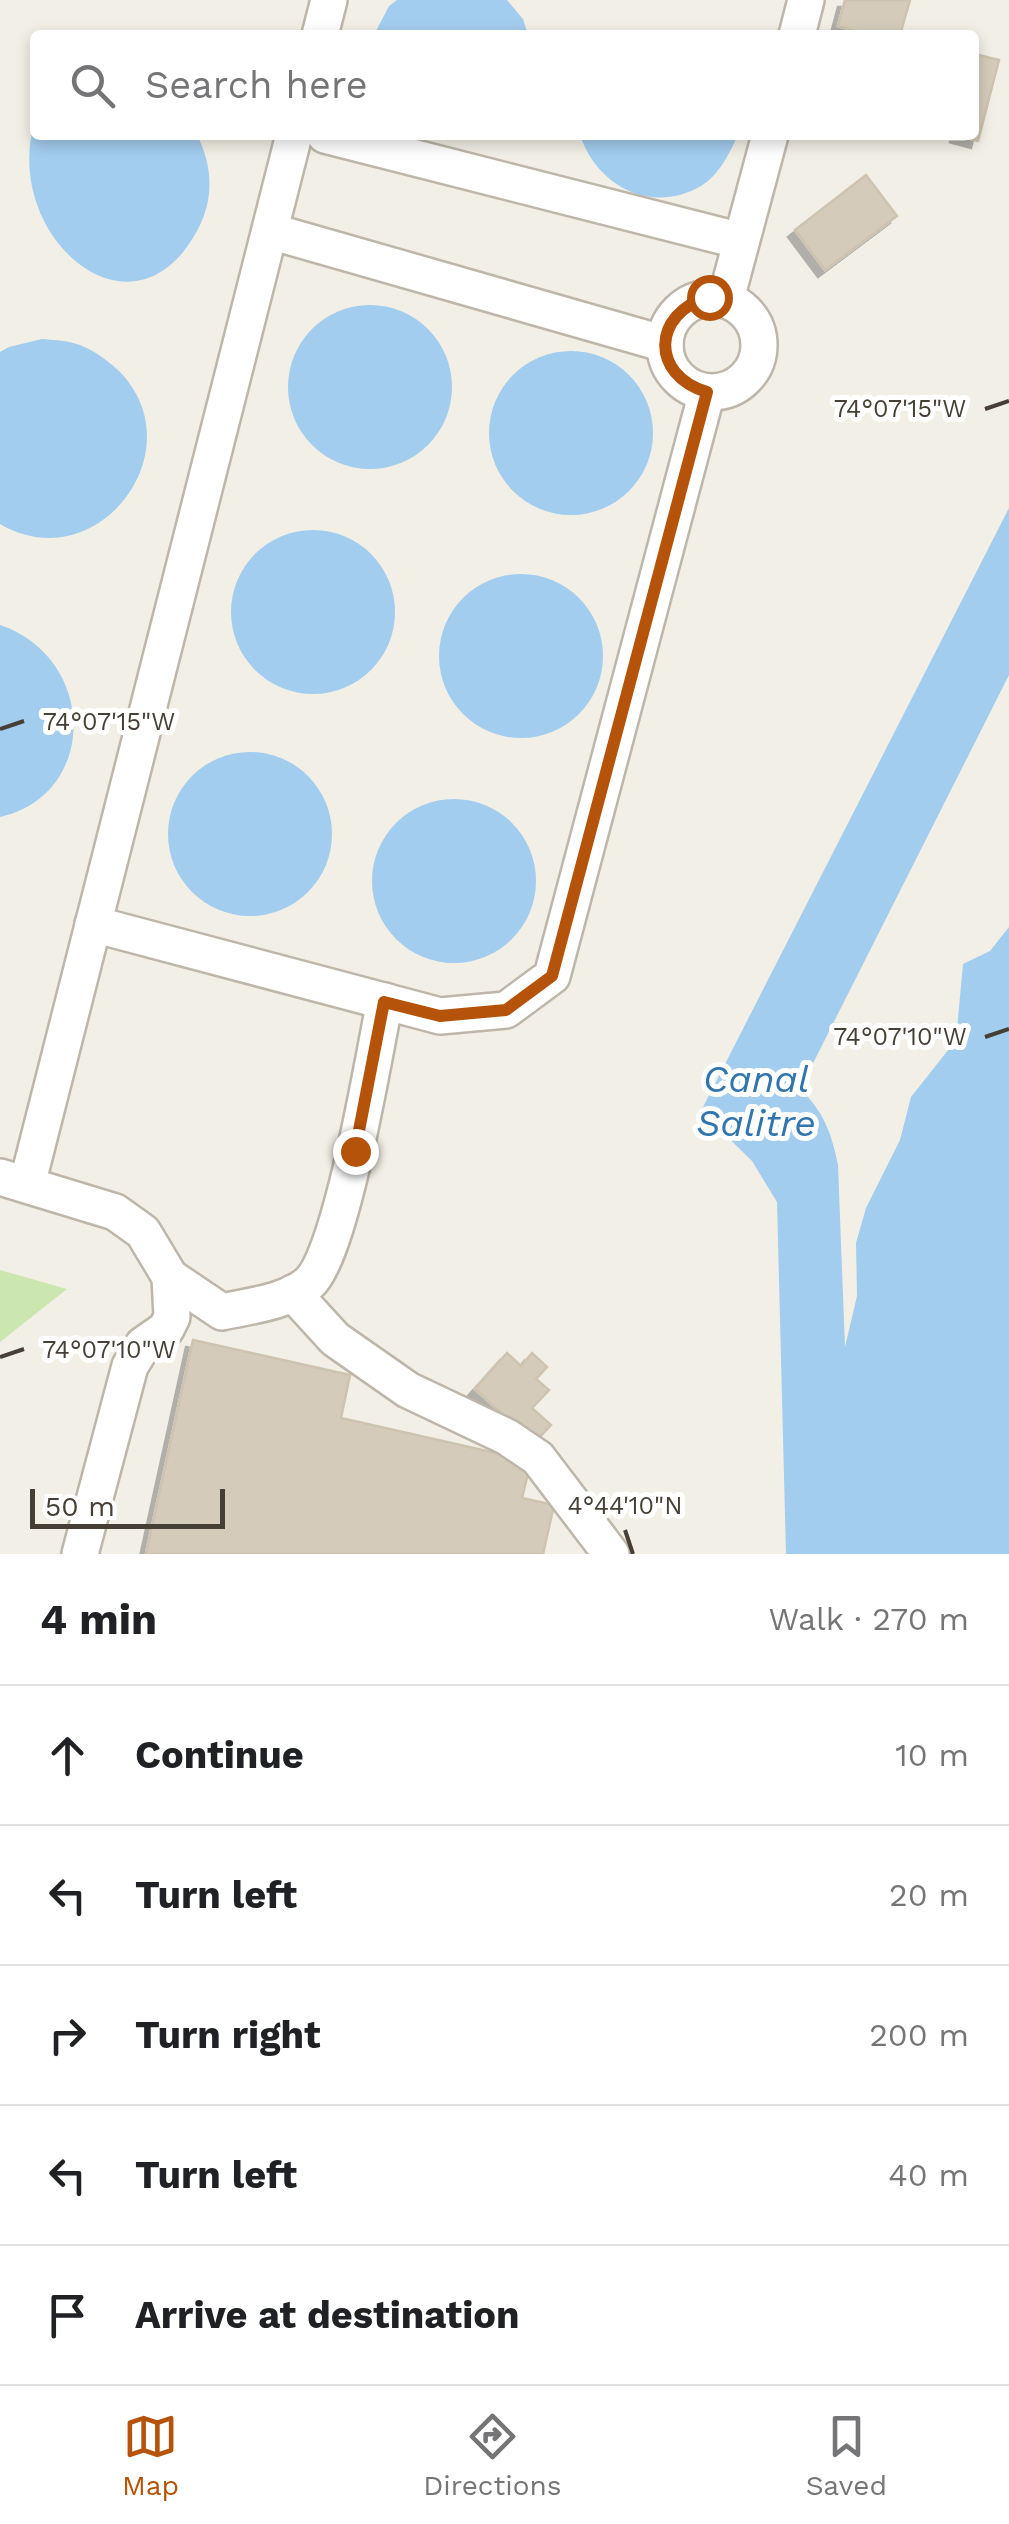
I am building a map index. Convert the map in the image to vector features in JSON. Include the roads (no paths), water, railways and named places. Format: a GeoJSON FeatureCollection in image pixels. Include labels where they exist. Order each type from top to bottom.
{"type":"FeatureCollection","features":[{"type":"Feature","properties":{"kind":"street"},"geometry":{"type":"LineString","coordinates":[[321,30],[328,0]]}},
{"type":"Feature","properties":{"kind":"street"},"geometry":{"type":"LineString","coordinates":[[798,30],[806,0]]}},
{"type":"Feature","properties":{"kind":"street"},"geometry":{"type":"LineString","coordinates":[[222,1312],[170,1277],[143,1232],[115,1212],[14,1181],[93,924],[293,140]]}},
{"type":"Feature","properties":{"kind":"street"},"geometry":{"type":"LineString","coordinates":[[345,140],[741,241]]}},
{"type":"Feature","properties":{"kind":"street"},"geometry":{"type":"LineString","coordinates":[[726,299],[769,140]]}},
{"type":"Feature","properties":{"kind":"street"},"geometry":{"type":"LineString","coordinates":[[270,231],[665,344]]}},
{"type":"Feature","properties":{"kind":"street"},"geometry":{"type":"LineString","coordinates":[[709,297],[726,299],[753,320],[759,337],[752,371],[725,391],[707,392],[690,387],[668,361],[668,327],[678,312],[692,302],[709,297]]}},
{"type":"Feature","properties":{"kind":"street"},"geometry":{"type":"LineString","coordinates":[[93,924],[440,1016],[506,1010],[552,976],[707,392]]}},
{"type":"Feature","properties":{"kind":"street"},"geometry":{"type":"LineString","coordinates":[[80,1554],[130,1366],[143,1345],[166,1329],[293,1293],[312,1282],[332,1239],[355,1151],[384,1002]]}},
{"type":"Feature","properties":{"kind":"street"},"geometry":{"type":"LineString","coordinates":[[166,1329],[172,1318],[170,1277]]}},
{"type":"Feature","properties":{"kind":"street"},"geometry":{"type":"LineString","coordinates":[[293,1293],[335,1339],[408,1390],[507,1437],[538,1458],[612,1554]]}},
{"type":"Feature","properties":{"kind":"water"},"geometry":{"type":"Polygon","coordinates":[[[397,0],[507,0],[523,19],[526,30],[377,30],[389,6],[397,0]]]}},
{"type":"Feature","properties":{"kind":"water"},"geometry":{"type":"Polygon","coordinates":[[[32,140],[199,140],[209,170],[207,206],[198,229],[171,265],[140,280],[109,279],[79,264],[54,238],[37,203],[29,163],[32,140]]]}},
{"type":"Feature","properties":{"kind":"water"},"geometry":{"type":"Polygon","coordinates":[[[582,140],[735,140],[708,181],[682,194],[663,197],[628,190],[599,169],[582,140]]]}},
{"type":"Feature","properties":{"kind":"water"},"geometry":{"type":"Polygon","coordinates":[[[370,305],[401,311],[428,329],[446,356],[452,387],[446,418],[428,445],[401,463],[370,469],[339,463],[312,445],[294,418],[288,387],[294,356],[312,329],[339,311],[370,305]]]}},
{"type":"Feature","properties":{"kind":"water"},"geometry":{"type":"Polygon","coordinates":[[[42,339],[86,347],[119,371],[140,403],[147,436],[141,469],[125,498],[101,521],[70,535],[36,537],[0,524],[0,352],[42,339]]]}},
{"type":"Feature","properties":{"kind":"water"},"geometry":{"type":"Polygon","coordinates":[[[571,351],[602,357],[629,375],[647,402],[653,433],[647,464],[629,491],[602,509],[571,515],[540,509],[513,491],[495,464],[489,433],[495,402],[513,375],[540,357],[571,351]]]}},
{"type":"Feature","properties":{"kind":"water","name":"Canal Salitre"},"geometry":{"type":"Polygon","coordinates":[[[1009,508],[1009,675],[800,1089],[825,1123],[838,1165],[845,1347],[857,1296],[856,1243],[866,1208],[900,1140],[911,1097],[956,1040],[963,964],[990,951],[1009,927],[1009,1554],[786,1554],[777,1202],[752,1161],[701,1111],[1009,508]]]}},
{"type":"Feature","properties":{"kind":"water"},"geometry":{"type":"Polygon","coordinates":[[[313,530],[344,536],[371,554],[389,581],[395,612],[389,643],[371,670],[344,688],[313,694],[282,688],[255,670],[237,643],[231,612],[237,581],[255,554],[282,536],[313,530]]]}},
{"type":"Feature","properties":{"kind":"water"},"geometry":{"type":"Polygon","coordinates":[[[521,574],[552,580],[579,598],[597,625],[603,656],[597,687],[579,714],[552,732],[521,738],[490,732],[463,714],[445,687],[439,656],[445,625],[463,598],[490,580],[521,574]]]}},
{"type":"Feature","properties":{"kind":"water"},"geometry":{"type":"Polygon","coordinates":[[[0,625],[32,641],[55,665],[69,694],[74,724],[69,755],[56,782],[33,803],[0,817],[0,625]]]}},
{"type":"Feature","properties":{"kind":"water"},"geometry":{"type":"Polygon","coordinates":[[[250,752],[281,758],[308,776],[326,803],[332,834],[326,865],[308,892],[281,910],[250,916],[219,910],[192,892],[174,865],[168,834],[174,803],[192,776],[219,758],[250,752]]]}},
{"type":"Feature","properties":{"kind":"water"},"geometry":{"type":"Polygon","coordinates":[[[454,799],[485,805],[512,823],[530,850],[536,881],[530,912],[512,939],[485,957],[454,963],[423,957],[396,939],[378,912],[372,881],[378,850],[396,823],[423,805],[454,799]]]}}]}
